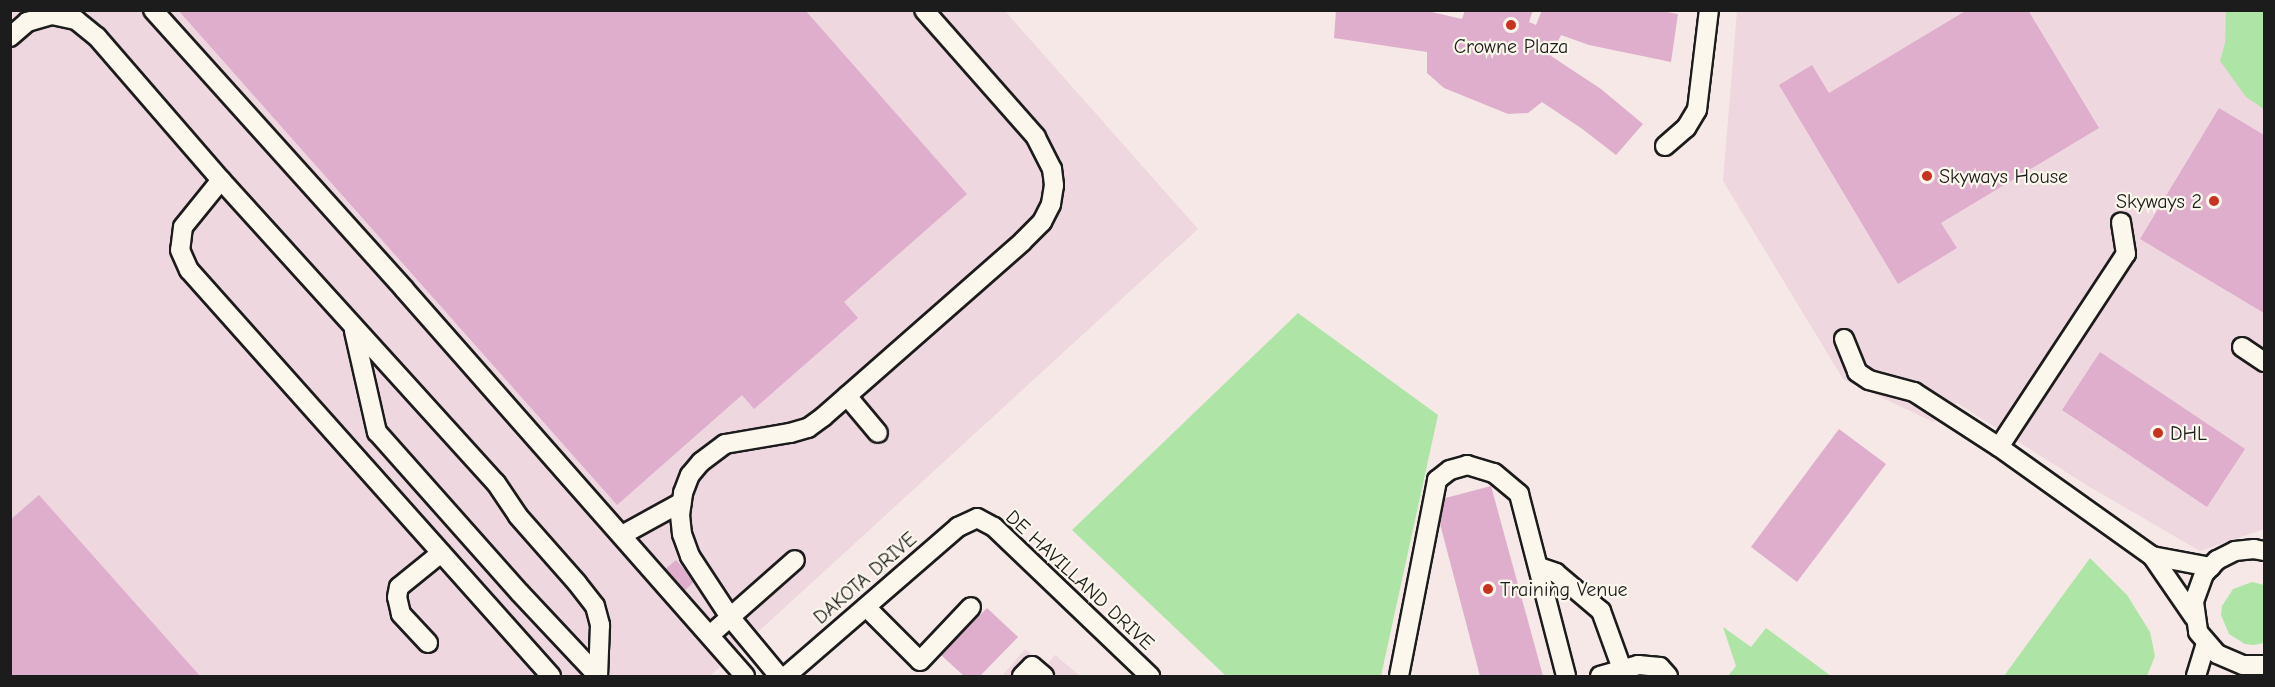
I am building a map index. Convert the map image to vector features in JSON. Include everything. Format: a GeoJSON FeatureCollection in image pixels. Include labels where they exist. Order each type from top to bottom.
{"type":"FeatureCollection","features":[{"type":"Feature","properties":{"kind":"street"},"geometry":{"type":"LineString","coordinates":[[153,10],[745,676]]}},
{"type":"Feature","properties":{"kind":"street"},"geometry":{"type":"LineString","coordinates":[[779,676],[730,616],[690,556],[682,534],[682,502],[690,475],[712,452],[725,444],[808,428],[1023,241],[1042,222],[1051,204],[1054,185],[1052,169],[1036,137],[924,10]]}},
{"type":"Feature","properties":{"kind":"street"},"geometry":{"type":"LineString","coordinates":[[1665,146],[1686,128],[1697,110],[1708,10]]}},
{"type":"Feature","properties":{"kind":"street"},"geometry":{"type":"LineString","coordinates":[[10,37],[27,22],[52,15],[76,20],[97,37],[354,329],[496,483],[518,516],[595,606],[600,625],[598,676]]}},
{"type":"Feature","properties":{"kind":"street"},"geometry":{"type":"LineString","coordinates":[[221,180],[183,227],[180,250],[189,270],[551,676]]}},
{"type":"Feature","properties":{"kind":"street"},"geometry":{"type":"LineString","coordinates":[[1999,447],[2126,254],[2121,222]]}},
{"type":"Feature","properties":{"kind":"street"},"geometry":{"type":"LineString","coordinates":[[354,329],[377,432],[520,593],[598,676]]}},
{"type":"Feature","properties":{"kind":"street"},"geometry":{"type":"LineString","coordinates":[[1844,339],[1857,372],[1869,380],[1914,392],[1999,447],[2152,556],[2194,617],[2198,632],[2206,644],[2240,671],[2265,664]]}},
{"type":"Feature","properties":{"kind":"street"},"geometry":{"type":"LineString","coordinates":[[2242,347],[2265,362]]}},
{"type":"Feature","properties":{"kind":"street"},"geometry":{"type":"LineString","coordinates":[[847,396],[878,433]]}},
{"type":"Feature","properties":{"kind":"street"},"geometry":{"type":"LineString","coordinates":[[1399,676],[1437,480],[1450,470],[1467,465],[1494,473],[1519,494],[1566,676]]}},
{"type":"Feature","properties":{"kind":"street"},"geometry":{"type":"LineString","coordinates":[[621,535],[682,502]]}},
{"type":"Feature","properties":{"kind":"street","name":"DAKOTA DRIVE"},"geometry":{"type":"LineString","coordinates":[[786,676],[958,527],[976,518]]}},
{"type":"Feature","properties":{"kind":"street","name":"DE HAVILLAND DRIVE"},"geometry":{"type":"LineString","coordinates":[[976,518],[994,527],[1150,676]]}},
{"type":"Feature","properties":{"kind":"street"},"geometry":{"type":"LineString","coordinates":[[2194,617],[2197,587],[2211,567],[2235,551],[2254,549],[2265,551]]}},
{"type":"Feature","properties":{"kind":"street"},"geometry":{"type":"LineString","coordinates":[[428,643],[401,614],[397,597],[399,587],[441,553]]}},
{"type":"Feature","properties":{"kind":"street"},"geometry":{"type":"LineString","coordinates":[[2152,556],[2211,567]]}},
{"type":"Feature","properties":{"kind":"street"},"geometry":{"type":"LineString","coordinates":[[710,635],[795,560]]}},
{"type":"Feature","properties":{"kind":"street"},"geometry":{"type":"LineString","coordinates":[[1539,567],[1556,573],[1601,611],[1622,669]]}},
{"type":"Feature","properties":{"kind":"street"},"geometry":{"type":"LineString","coordinates":[[866,607],[920,661],[971,607]]}},
{"type":"Feature","properties":{"kind":"street"},"geometry":{"type":"LineString","coordinates":[[2196,676],[2206,644]]}},
{"type":"Feature","properties":{"kind":"street"},"geometry":{"type":"LineString","coordinates":[[1600,676],[1638,665],[1660,667],[1668,676]]}},
{"type":"Feature","properties":{"kind":"street"},"geometry":{"type":"LineString","coordinates":[[1022,676],[1032,666],[1044,676]]}},
{"type":"Feature","properties":{"kind":"shaded area"},"geometry":{"type":"Polygon","coordinates":[[[10,11],[1005,11],[1198,229],[710,676],[11,676],[10,11]]]}},
{"type":"Feature","properties":{"kind":"shaded area"},"geometry":{"type":"Polygon","coordinates":[[[1737,11],[2264,11],[2264,529],[2200,551],[2088,486],[1957,403],[1933,422],[1843,379],[1723,181],[1737,11]]]}},
{"type":"Feature","properties":{"kind":"shaded area"},"geometry":{"type":"Polygon","coordinates":[[[1025,649],[1046,666],[1055,655],[1080,676],[1002,676],[1025,649]]]}},
{"type":"Feature","properties":{"kind":"green space"},"geometry":{"type":"Polygon","coordinates":[[[2226,11],[2264,11],[2264,109],[2246,97],[2220,61],[2225,43],[2226,11]]]}},
{"type":"Feature","properties":{"kind":"green space"},"geometry":{"type":"Polygon","coordinates":[[[1298,313],[1438,415],[1381,676],[1226,676],[1072,530],[1298,313]]]}},
{"type":"Feature","properties":{"kind":"green space"},"geometry":{"type":"Polygon","coordinates":[[[2090,558],[2127,595],[2150,632],[2155,656],[2147,676],[2004,676],[2090,558]]]}},
{"type":"Feature","properties":{"kind":"green space"},"geometry":{"type":"Polygon","coordinates":[[[2252,582],[2264,585],[2264,643],[2254,645],[2245,644],[2229,634],[2221,615],[2222,606],[2233,589],[2252,582]]]}},
{"type":"Feature","properties":{"kind":"green space"},"geometry":{"type":"Polygon","coordinates":[[[1723,627],[1751,647],[1766,628],[1831,676],[1728,676],[1736,666],[1723,627]]]}},
{"type":"Feature","properties":{"kind":"building"},"geometry":{"type":"Polygon","coordinates":[[[178,10],[805,10],[967,194],[844,302],[858,318],[754,409],[742,395],[617,505],[178,10]]]}},
{"type":"Feature","properties":{"kind":"building"},"geometry":{"type":"Polygon","coordinates":[[[1336,10],[1423,10],[1462,19],[1465,10],[1533,10],[1529,22],[1536,25],[1542,10],[1656,10],[1678,14],[1671,62],[1589,45],[1561,35],[1551,56],[1601,89],[1643,124],[1616,155],[1542,102],[1528,113],[1508,114],[1444,88],[1427,73],[1427,52],[1334,38],[1336,10]]]}},
{"type":"Feature","properties":{"kind":"building","name":"Skyways House"},"geometry":{"type":"Polygon","coordinates":[[[1967,10],[2028,10],[2099,128],[1941,223],[1957,248],[1898,284],[1779,85],[1812,65],[1829,93],[1967,10]]]}},
{"type":"Feature","properties":{"kind":"building","name":"Skyways 2"},"geometry":{"type":"Polygon","coordinates":[[[2219,108],[2264,135],[2264,313],[2140,239],[2219,108]]]}},
{"type":"Feature","properties":{"kind":"building","name":"DHL"},"geometry":{"type":"Polygon","coordinates":[[[2100,352],[2245,449],[2207,507],[2062,410],[2100,352]]]}},
{"type":"Feature","properties":{"kind":"building"},"geometry":{"type":"Polygon","coordinates":[[[1839,429],[1886,464],[1797,582],[1751,547],[1839,429]]]}},
{"type":"Feature","properties":{"kind":"building","name":"Training Venue"},"geometry":{"type":"Polygon","coordinates":[[[1491,486],[1543,676],[1480,676],[1434,501],[1491,486]]]}},
{"type":"Feature","properties":{"kind":"building"},"geometry":{"type":"Polygon","coordinates":[[[39,495],[200,676],[10,676],[10,520],[39,495]]]}},
{"type":"Feature","properties":{"kind":"building"},"geometry":{"type":"Polygon","coordinates":[[[676,560],[695,581],[683,592],[664,570],[676,560]]]}},
{"type":"Feature","properties":{"kind":"building"},"geometry":{"type":"Polygon","coordinates":[[[987,608],[1018,637],[980,676],[964,676],[941,655],[987,608]]]}},
{"type":"Feature","properties":{"kind":"place","name":"Crowne Plaza"},"geometry":{"type":"Point","coordinates":[1511,25]}},
{"type":"Feature","properties":{"kind":"place","name":"Skyways House"},"geometry":{"type":"Point","coordinates":[1927,176]}},
{"type":"Feature","properties":{"kind":"place","name":"Skyways 2"},"geometry":{"type":"Point","coordinates":[2214,201]}},
{"type":"Feature","properties":{"kind":"place","name":"DHL"},"geometry":{"type":"Point","coordinates":[2158,433]}},
{"type":"Feature","properties":{"kind":"place","name":"Training Venue"},"geometry":{"type":"Point","coordinates":[1488,589]}}]}
